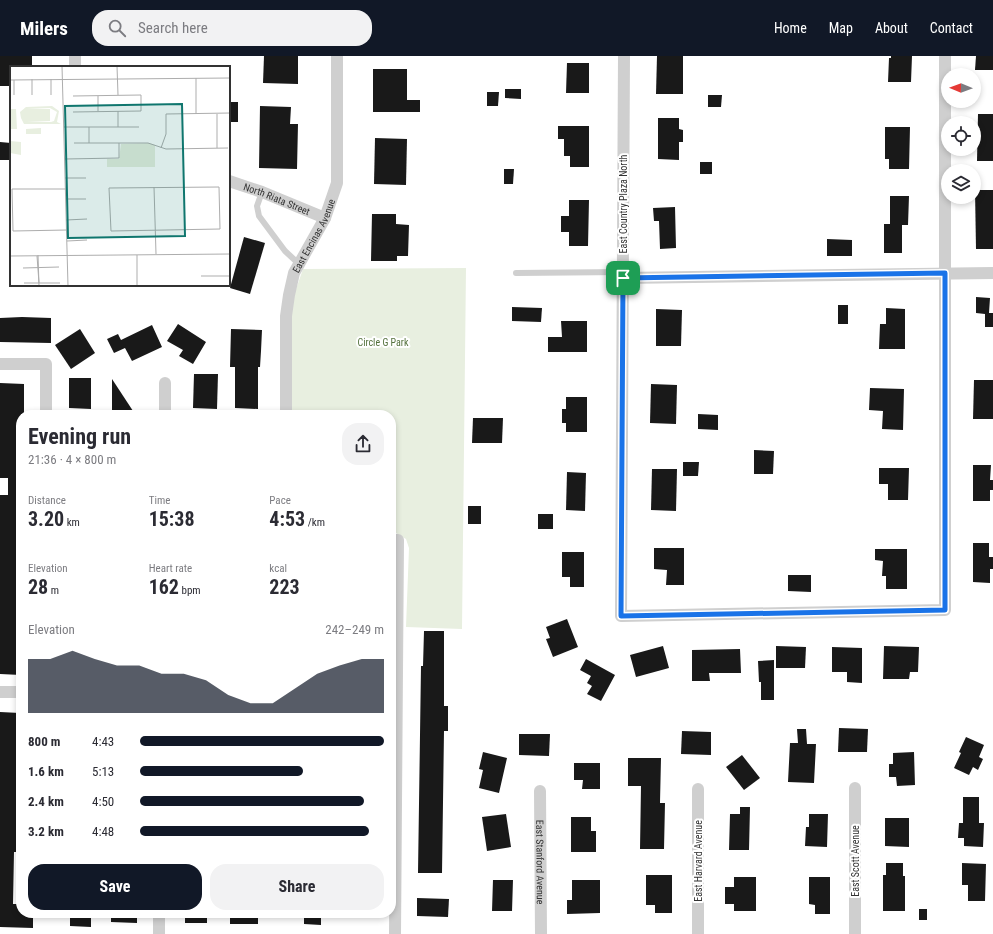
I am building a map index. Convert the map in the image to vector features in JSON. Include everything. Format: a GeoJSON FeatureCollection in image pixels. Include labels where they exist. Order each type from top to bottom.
{"type":"FeatureCollection","features":[{"type":"Feature","properties":{"kind":"street","name":"East Encinas Avenue"},"geometry":{"type":"LineString","coordinates":[[286,410],[286,316],[292,280],[324,218],[337,183],[337,56]]}},
{"type":"Feature","properties":{"kind":"street","name":"East Country Plaza North"},"geometry":{"type":"LineString","coordinates":[[624,56],[621,616],[945,610],[945,273]]}},
{"type":"Feature","properties":{"kind":"street"},"geometry":{"type":"LineString","coordinates":[[945,56],[945,273]]}},
{"type":"Feature","properties":{"kind":"street","name":"North Riata Street"},"geometry":{"type":"LineString","coordinates":[[230,181],[262,192],[324,218]]}},
{"type":"Feature","properties":{"kind":"street"},"geometry":{"type":"LineString","coordinates":[[623,275],[993,273]]}},
{"type":"Feature","properties":{"kind":"street"},"geometry":{"type":"LineString","coordinates":[[0,364],[46,364],[46,410]]}},
{"type":"Feature","properties":{"kind":"street"},"geometry":{"type":"LineString","coordinates":[[165,410],[166,383]]}},
{"type":"Feature","properties":{"kind":"street"},"geometry":{"type":"LineString","coordinates":[[0,692],[16,692]]}},
{"type":"Feature","properties":{"kind":"street","name":"East Harvard Avenue"},"geometry":{"type":"LineString","coordinates":[[698,788],[698,934]]}},
{"type":"Feature","properties":{"kind":"street","name":"East Scott Avenue"},"geometry":{"type":"LineString","coordinates":[[855,788],[855,934]]}},
{"type":"Feature","properties":{"kind":"street","name":"East Stanford Avenue"},"geometry":{"type":"LineString","coordinates":[[540,790],[541,934]]}},
{"type":"Feature","properties":{"kind":"street"},"geometry":{"type":"LineString","coordinates":[[159,918],[159,934]]}},
{"type":"Feature","properties":{"kind":"street"},"geometry":{"type":"LineString","coordinates":[[395,918],[395,934]]}},
{"type":"Feature","properties":{"kind":"lane"},"geometry":{"type":"LineString","coordinates":[[262,192],[257,206],[259,216],[285,251],[299,264]]}},
{"type":"Feature","properties":{"kind":"lane"},"geometry":{"type":"LineString","coordinates":[[516,273],[623,275]]}},
{"type":"Feature","properties":{"kind":"green space","name":"Circle G Park"},"geometry":{"type":"Polygon","coordinates":[[[466,268],[462,629],[406,627],[409,548],[406,539],[396,533],[396,410],[289,410],[290,315],[295,292],[303,269],[466,268]]]}},
{"type":"Feature","properties":{"kind":"building"},"geometry":{"type":"Polygon","coordinates":[[[0,56],[32,56],[32,66],[10,66],[10,86],[0,86],[0,56]]]}},
{"type":"Feature","properties":{"kind":"building"},"geometry":{"type":"Polygon","coordinates":[[[264,56],[298,56],[298,84],[263,83],[264,56]]]}},
{"type":"Feature","properties":{"kind":"building"},"geometry":{"type":"Polygon","coordinates":[[[657,56],[683,56],[683,94],[656,94],[657,56]]]}},
{"type":"Feature","properties":{"kind":"building"},"geometry":{"type":"Polygon","coordinates":[[[891,56],[912,56],[911,82],[888,82],[889,58],[891,58],[891,56]]]}},
{"type":"Feature","properties":{"kind":"building"},"geometry":{"type":"Polygon","coordinates":[[[976,56],[993,56],[993,70],[981,70],[981,68],[975,68],[976,56]]]}},
{"type":"Feature","properties":{"kind":"building"},"geometry":{"type":"Polygon","coordinates":[[[567,63],[589,63],[589,93],[566,93],[567,63]]]}},
{"type":"Feature","properties":{"kind":"building"},"geometry":{"type":"Polygon","coordinates":[[[373,69],[407,69],[407,100],[420,100],[420,112],[373,112],[373,69]]]}},
{"type":"Feature","properties":{"kind":"building"},"geometry":{"type":"Polygon","coordinates":[[[505,89],[521,89],[521,99],[505,98],[505,89]]]}},
{"type":"Feature","properties":{"kind":"building"},"geometry":{"type":"Polygon","coordinates":[[[487,92],[499,92],[498,106],[487,106],[487,92]]]}},
{"type":"Feature","properties":{"kind":"building"},"geometry":{"type":"Polygon","coordinates":[[[708,95],[722,95],[721,107],[708,107],[708,95]]]}},
{"type":"Feature","properties":{"kind":"building"},"geometry":{"type":"Polygon","coordinates":[[[230,102],[238,102],[238,122],[230,122],[230,102]]]}},
{"type":"Feature","properties":{"kind":"building"},"geometry":{"type":"Polygon","coordinates":[[[260,106],[291,107],[290,124],[298,124],[297,169],[259,168],[260,106]]]}},
{"type":"Feature","properties":{"kind":"building"},"geometry":{"type":"Polygon","coordinates":[[[978,114],[993,114],[993,161],[977,161],[977,156],[981,156],[981,116],[978,116],[978,114]]]}},
{"type":"Feature","properties":{"kind":"building"},"geometry":{"type":"Polygon","coordinates":[[[658,118],[679,118],[679,129],[683,130],[683,142],[679,142],[679,160],[658,159],[658,118]]]}},
{"type":"Feature","properties":{"kind":"building"},"geometry":{"type":"Polygon","coordinates":[[[558,126],[589,126],[589,167],[570,167],[570,156],[564,156],[564,139],[558,139],[558,126]]]}},
{"type":"Feature","properties":{"kind":"building"},"geometry":{"type":"Polygon","coordinates":[[[885,127],[910,127],[909,169],[889,169],[889,159],[885,159],[885,127]]]}},
{"type":"Feature","properties":{"kind":"building"},"geometry":{"type":"Polygon","coordinates":[[[375,138],[407,139],[406,185],[374,184],[375,138]]]}},
{"type":"Feature","properties":{"kind":"building"},"geometry":{"type":"Polygon","coordinates":[[[0,142],[10,143],[10,160],[0,160],[0,142]]]}},
{"type":"Feature","properties":{"kind":"building"},"geometry":{"type":"Polygon","coordinates":[[[700,162],[712,162],[712,174],[700,174],[700,162]]]}},
{"type":"Feature","properties":{"kind":"building"},"geometry":{"type":"Polygon","coordinates":[[[504,169],[514,169],[513,184],[504,184],[504,169]]]}},
{"type":"Feature","properties":{"kind":"building"},"geometry":{"type":"Polygon","coordinates":[[[981,190],[993,190],[993,249],[976,249],[975,204],[981,204],[981,190]]]}},
{"type":"Feature","properties":{"kind":"building"},"geometry":{"type":"Polygon","coordinates":[[[890,196],[909,196],[908,225],[902,225],[902,253],[884,253],[884,224],[890,224],[890,196]]]}},
{"type":"Feature","properties":{"kind":"building"},"geometry":{"type":"Polygon","coordinates":[[[569,200],[589,200],[588,246],[569,246],[569,232],[561,232],[561,216],[569,216],[569,200]]]}},
{"type":"Feature","properties":{"kind":"building"},"geometry":{"type":"Polygon","coordinates":[[[675,207],[676,248],[660,249],[659,221],[654,221],[653,208],[675,207]]]}},
{"type":"Feature","properties":{"kind":"building"},"geometry":{"type":"Polygon","coordinates":[[[372,214],[396,214],[396,224],[409,225],[408,256],[397,256],[397,261],[371,261],[372,214]]]}},
{"type":"Feature","properties":{"kind":"building"},"geometry":{"type":"Polygon","coordinates":[[[244,237],[265,243],[250,294],[230,288],[244,237]]]}},
{"type":"Feature","properties":{"kind":"building"},"geometry":{"type":"Polygon","coordinates":[[[827,239],[852,240],[852,256],[827,256],[827,239]]]}},
{"type":"Feature","properties":{"kind":"building"},"geometry":{"type":"Polygon","coordinates":[[[976,297],[990,298],[989,313],[993,313],[993,327],[985,327],[985,314],[976,313],[976,297]]]}},
{"type":"Feature","properties":{"kind":"building"},"geometry":{"type":"Polygon","coordinates":[[[838,305],[848,305],[848,324],[838,324],[838,305]]]}},
{"type":"Feature","properties":{"kind":"building"},"geometry":{"type":"Polygon","coordinates":[[[512,307],[542,308],[541,322],[512,321],[512,307]]]}},
{"type":"Feature","properties":{"kind":"building"},"geometry":{"type":"Polygon","coordinates":[[[886,308],[905,309],[905,349],[879,349],[880,324],[886,324],[886,308]]]}},
{"type":"Feature","properties":{"kind":"building"},"geometry":{"type":"Polygon","coordinates":[[[656,309],[682,310],[681,346],[656,346],[656,309]]]}},
{"type":"Feature","properties":{"kind":"building"},"geometry":{"type":"Polygon","coordinates":[[[0,318],[51,318],[51,343],[0,342],[0,318]]]}},
{"type":"Feature","properties":{"kind":"building"},"geometry":{"type":"Polygon","coordinates":[[[561,321],[587,321],[587,352],[548,352],[548,337],[562,337],[561,321]]]}},
{"type":"Feature","properties":{"kind":"building"},"geometry":{"type":"Polygon","coordinates":[[[178,324],[206,342],[193,364],[179,356],[183,350],[167,341],[178,324]]]}},
{"type":"Feature","properties":{"kind":"building"},"geometry":{"type":"Polygon","coordinates":[[[152,325],[162,347],[132,361],[125,348],[114,353],[107,339],[118,334],[121,340],[152,325]]]}},
{"type":"Feature","properties":{"kind":"building"},"geometry":{"type":"Polygon","coordinates":[[[80,329],[95,353],[71,369],[55,345],[80,329]]]}},
{"type":"Feature","properties":{"kind":"building"},"geometry":{"type":"Polygon","coordinates":[[[231,329],[262,330],[260,367],[258,367],[258,409],[235,408],[235,367],[230,367],[231,329]]]}},
{"type":"Feature","properties":{"kind":"building"},"geometry":{"type":"Polygon","coordinates":[[[194,374],[218,374],[217,409],[193,408],[194,374]]]}},
{"type":"Feature","properties":{"kind":"building"},"geometry":{"type":"Polygon","coordinates":[[[69,378],[91,378],[91,409],[69,408],[69,378]]]}},
{"type":"Feature","properties":{"kind":"building"},"geometry":{"type":"Polygon","coordinates":[[[112,379],[132,410],[112,410],[112,379]]]}},
{"type":"Feature","properties":{"kind":"building"},"geometry":{"type":"Polygon","coordinates":[[[974,380],[993,380],[993,419],[973,419],[974,380]]]}},
{"type":"Feature","properties":{"kind":"building"},"geometry":{"type":"Polygon","coordinates":[[[0,383],[24,384],[24,410],[16,410],[16,675],[0,674],[0,495],[8,495],[8,478],[0,478],[0,383]]]}},
{"type":"Feature","properties":{"kind":"building"},"geometry":{"type":"Polygon","coordinates":[[[651,384],[677,385],[676,424],[650,423],[651,384]]]}},
{"type":"Feature","properties":{"kind":"building"},"geometry":{"type":"Polygon","coordinates":[[[870,388],[904,389],[903,430],[882,429],[883,411],[869,410],[870,388]]]}},
{"type":"Feature","properties":{"kind":"building"},"geometry":{"type":"Polygon","coordinates":[[[566,397],[587,397],[587,432],[566,432],[566,423],[562,423],[562,409],[566,409],[566,397]]]}},
{"type":"Feature","properties":{"kind":"building"},"geometry":{"type":"Polygon","coordinates":[[[698,414],[718,415],[718,430],[698,429],[698,414]]]}},
{"type":"Feature","properties":{"kind":"building"},"geometry":{"type":"Polygon","coordinates":[[[473,418],[503,418],[502,443],[472,443],[473,418]]]}},
{"type":"Feature","properties":{"kind":"building"},"geometry":{"type":"Polygon","coordinates":[[[754,450],[774,451],[773,474],[754,474],[754,450]]]}},
{"type":"Feature","properties":{"kind":"building"},"geometry":{"type":"Polygon","coordinates":[[[683,462],[699,462],[698,476],[683,476],[683,462]]]}},
{"type":"Feature","properties":{"kind":"building"},"geometry":{"type":"Polygon","coordinates":[[[973,465],[991,465],[990,480],[993,480],[993,490],[990,490],[990,501],[973,501],[973,465]]]}},
{"type":"Feature","properties":{"kind":"building"},"geometry":{"type":"Polygon","coordinates":[[[879,468],[909,468],[908,500],[888,500],[888,484],[879,484],[879,468]]]}},
{"type":"Feature","properties":{"kind":"building"},"geometry":{"type":"Polygon","coordinates":[[[652,469],[677,469],[676,511],[651,510],[652,469]]]}},
{"type":"Feature","properties":{"kind":"building"},"geometry":{"type":"Polygon","coordinates":[[[567,472],[586,473],[585,511],[566,510],[567,472]]]}},
{"type":"Feature","properties":{"kind":"building"},"geometry":{"type":"Polygon","coordinates":[[[468,506],[481,506],[481,524],[468,524],[468,506]]]}},
{"type":"Feature","properties":{"kind":"building"},"geometry":{"type":"Polygon","coordinates":[[[538,514],[553,514],[553,529],[538,529],[538,514]]]}},
{"type":"Feature","properties":{"kind":"building"},"geometry":{"type":"Polygon","coordinates":[[[973,543],[989,543],[989,557],[993,557],[993,569],[990,569],[990,583],[973,582],[973,543]]]}},
{"type":"Feature","properties":{"kind":"building"},"geometry":{"type":"Polygon","coordinates":[[[654,548],[684,548],[684,585],[666,585],[667,570],[654,569],[654,548]]]}},
{"type":"Feature","properties":{"kind":"building"},"geometry":{"type":"Polygon","coordinates":[[[875,549],[907,549],[907,589],[886,589],[886,576],[882,576],[883,561],[875,560],[875,549]]]}},
{"type":"Feature","properties":{"kind":"building"},"geometry":{"type":"Polygon","coordinates":[[[562,552],[584,552],[584,587],[570,587],[570,577],[562,577],[562,552]]]}},
{"type":"Feature","properties":{"kind":"building"},"geometry":{"type":"Polygon","coordinates":[[[788,575],[811,575],[811,592],[788,591],[788,575]]]}},
{"type":"Feature","properties":{"kind":"building"},"geometry":{"type":"Polygon","coordinates":[[[567,619],[578,647],[553,657],[546,639],[550,638],[546,627],[567,619]]]}},
{"type":"Feature","properties":{"kind":"building"},"geometry":{"type":"Polygon","coordinates":[[[424,631],[444,631],[444,706],[448,706],[448,731],[444,731],[442,873],[418,873],[421,666],[423,666],[424,631]]]}},
{"type":"Feature","properties":{"kind":"building"},"geometry":{"type":"Polygon","coordinates":[[[663,646],[669,668],[636,677],[630,655],[663,646]]]}},
{"type":"Feature","properties":{"kind":"building"},"geometry":{"type":"Polygon","coordinates":[[[776,646],[806,647],[805,668],[776,668],[776,646]]]}},
{"type":"Feature","properties":{"kind":"building"},"geometry":{"type":"Polygon","coordinates":[[[884,646],[919,647],[918,672],[910,672],[909,679],[883,679],[884,646]]]}},
{"type":"Feature","properties":{"kind":"building"},"geometry":{"type":"Polygon","coordinates":[[[832,647],[862,648],[862,683],[847,682],[847,672],[832,672],[832,647]]]}},
{"type":"Feature","properties":{"kind":"building"},"geometry":{"type":"Polygon","coordinates":[[[740,649],[741,673],[709,673],[710,681],[692,681],[692,650],[740,649]]]}},
{"type":"Feature","properties":{"kind":"building"},"geometry":{"type":"Polygon","coordinates":[[[586,659],[615,675],[601,701],[587,694],[592,686],[587,683],[591,676],[580,670],[586,659]]]}},
{"type":"Feature","properties":{"kind":"building"},"geometry":{"type":"Polygon","coordinates":[[[774,660],[774,700],[761,700],[761,682],[759,682],[758,661],[774,660]]]}},
{"type":"Feature","properties":{"kind":"building"},"geometry":{"type":"Polygon","coordinates":[[[0,712],[16,713],[16,852],[14,852],[13,904],[16,904],[16,918],[33,918],[33,928],[0,927],[0,712]]]}},
{"type":"Feature","properties":{"kind":"building"},"geometry":{"type":"Polygon","coordinates":[[[839,728],[868,729],[867,752],[838,752],[839,728]]]}},
{"type":"Feature","properties":{"kind":"building"},"geometry":{"type":"Polygon","coordinates":[[[797,729],[806,729],[807,744],[816,744],[814,783],[788,782],[790,743],[798,743],[797,729]]]}},
{"type":"Feature","properties":{"kind":"building"},"geometry":{"type":"Polygon","coordinates":[[[682,731],[711,732],[711,755],[681,754],[682,731]]]}},
{"type":"Feature","properties":{"kind":"building"},"geometry":{"type":"Polygon","coordinates":[[[519,734],[550,734],[549,756],[519,755],[519,734]]]}},
{"type":"Feature","properties":{"kind":"building"},"geometry":{"type":"Polygon","coordinates":[[[966,737],[984,745],[979,757],[983,759],[978,770],[973,767],[969,775],[954,768],[966,737]]]}},
{"type":"Feature","properties":{"kind":"building"},"geometry":{"type":"Polygon","coordinates":[[[483,752],[507,758],[499,793],[479,788],[483,770],[479,769],[483,752]]]}},
{"type":"Feature","properties":{"kind":"building"},"geometry":{"type":"Polygon","coordinates":[[[914,752],[915,785],[897,786],[896,777],[889,777],[889,764],[893,764],[893,753],[914,752]]]}},
{"type":"Feature","properties":{"kind":"building"},"geometry":{"type":"Polygon","coordinates":[[[742,755],[760,778],[744,790],[726,767],[742,755]]]}},
{"type":"Feature","properties":{"kind":"building"},"geometry":{"type":"Polygon","coordinates":[[[628,758],[661,758],[660,803],[665,803],[664,849],[640,849],[641,786],[628,786],[628,758]]]}},
{"type":"Feature","properties":{"kind":"building"},"geometry":{"type":"Polygon","coordinates":[[[574,763],[600,763],[600,789],[582,789],[583,780],[574,780],[574,763]]]}},
{"type":"Feature","properties":{"kind":"building"},"geometry":{"type":"Polygon","coordinates":[[[963,797],[979,797],[979,823],[984,823],[983,847],[964,846],[964,838],[958,838],[959,823],[963,823],[963,797]]]}},
{"type":"Feature","properties":{"kind":"building"},"geometry":{"type":"Polygon","coordinates":[[[740,807],[750,807],[749,850],[729,850],[730,814],[740,814],[740,807]]]}},
{"type":"Feature","properties":{"kind":"building"},"geometry":{"type":"Polygon","coordinates":[[[506,814],[511,847],[487,851],[482,817],[506,814]]]}},
{"type":"Feature","properties":{"kind":"building"},"geometry":{"type":"Polygon","coordinates":[[[809,814],[828,814],[827,847],[805,846],[806,827],[809,827],[809,814]]]}},
{"type":"Feature","properties":{"kind":"building"},"geometry":{"type":"Polygon","coordinates":[[[571,817],[591,817],[591,831],[596,831],[596,852],[571,852],[571,817]]]}},
{"type":"Feature","properties":{"kind":"building"},"geometry":{"type":"Polygon","coordinates":[[[885,818],[909,818],[909,847],[885,846],[885,818]]]}},
{"type":"Feature","properties":{"kind":"building"},"geometry":{"type":"Polygon","coordinates":[[[886,863],[903,863],[903,876],[905,876],[905,911],[883,911],[883,875],[886,875],[886,863]]]}},
{"type":"Feature","properties":{"kind":"building"},"geometry":{"type":"Polygon","coordinates":[[[962,863],[986,864],[985,901],[968,901],[968,885],[962,885],[962,863]]]}},
{"type":"Feature","properties":{"kind":"building"},"geometry":{"type":"Polygon","coordinates":[[[646,875],[672,875],[672,913],[655,913],[655,905],[646,905],[646,875]]]}},
{"type":"Feature","properties":{"kind":"building"},"geometry":{"type":"Polygon","coordinates":[[[734,877],[756,877],[756,911],[734,911],[734,904],[725,904],[725,887],[734,887],[734,877]]]}},
{"type":"Feature","properties":{"kind":"building"},"geometry":{"type":"Polygon","coordinates":[[[809,877],[830,877],[830,914],[815,914],[815,905],[809,904],[809,877]]]}},
{"type":"Feature","properties":{"kind":"building"},"geometry":{"type":"Polygon","coordinates":[[[493,880],[513,880],[512,911],[492,911],[493,880]]]}},
{"type":"Feature","properties":{"kind":"building"},"geometry":{"type":"Polygon","coordinates":[[[572,880],[600,880],[600,913],[567,914],[567,900],[572,900],[572,880]]]}},
{"type":"Feature","properties":{"kind":"building"},"geometry":{"type":"Polygon","coordinates":[[[417,898],[449,899],[448,917],[417,916],[417,898]]]}},
{"type":"Feature","properties":{"kind":"building"},"geometry":{"type":"Polygon","coordinates":[[[919,909],[927,909],[927,920],[919,920],[919,909]]]}},
{"type":"Feature","properties":{"kind":"building"},"geometry":{"type":"Polygon","coordinates":[[[70,918],[91,918],[91,927],[70,926],[70,918]]]}},
{"type":"Feature","properties":{"kind":"building"},"geometry":{"type":"Polygon","coordinates":[[[111,918],[137,918],[137,923],[111,922],[111,918]]]}},
{"type":"Feature","properties":{"kind":"building"},"geometry":{"type":"Polygon","coordinates":[[[185,918],[207,918],[207,923],[185,923],[185,918]]]}},
{"type":"Feature","properties":{"kind":"building"},"geometry":{"type":"Polygon","coordinates":[[[230,918],[258,918],[258,924],[230,924],[230,918]]]}},
{"type":"Feature","properties":{"kind":"building"},"geometry":{"type":"Polygon","coordinates":[[[304,918],[321,918],[321,925],[304,924],[304,918]]]}},
{"type":"Feature","properties":{"kind":"route"},"geometry":{"type":"LineString","coordinates":[[945,273],[945,610],[621,616],[623,278],[945,273]]}}]}
